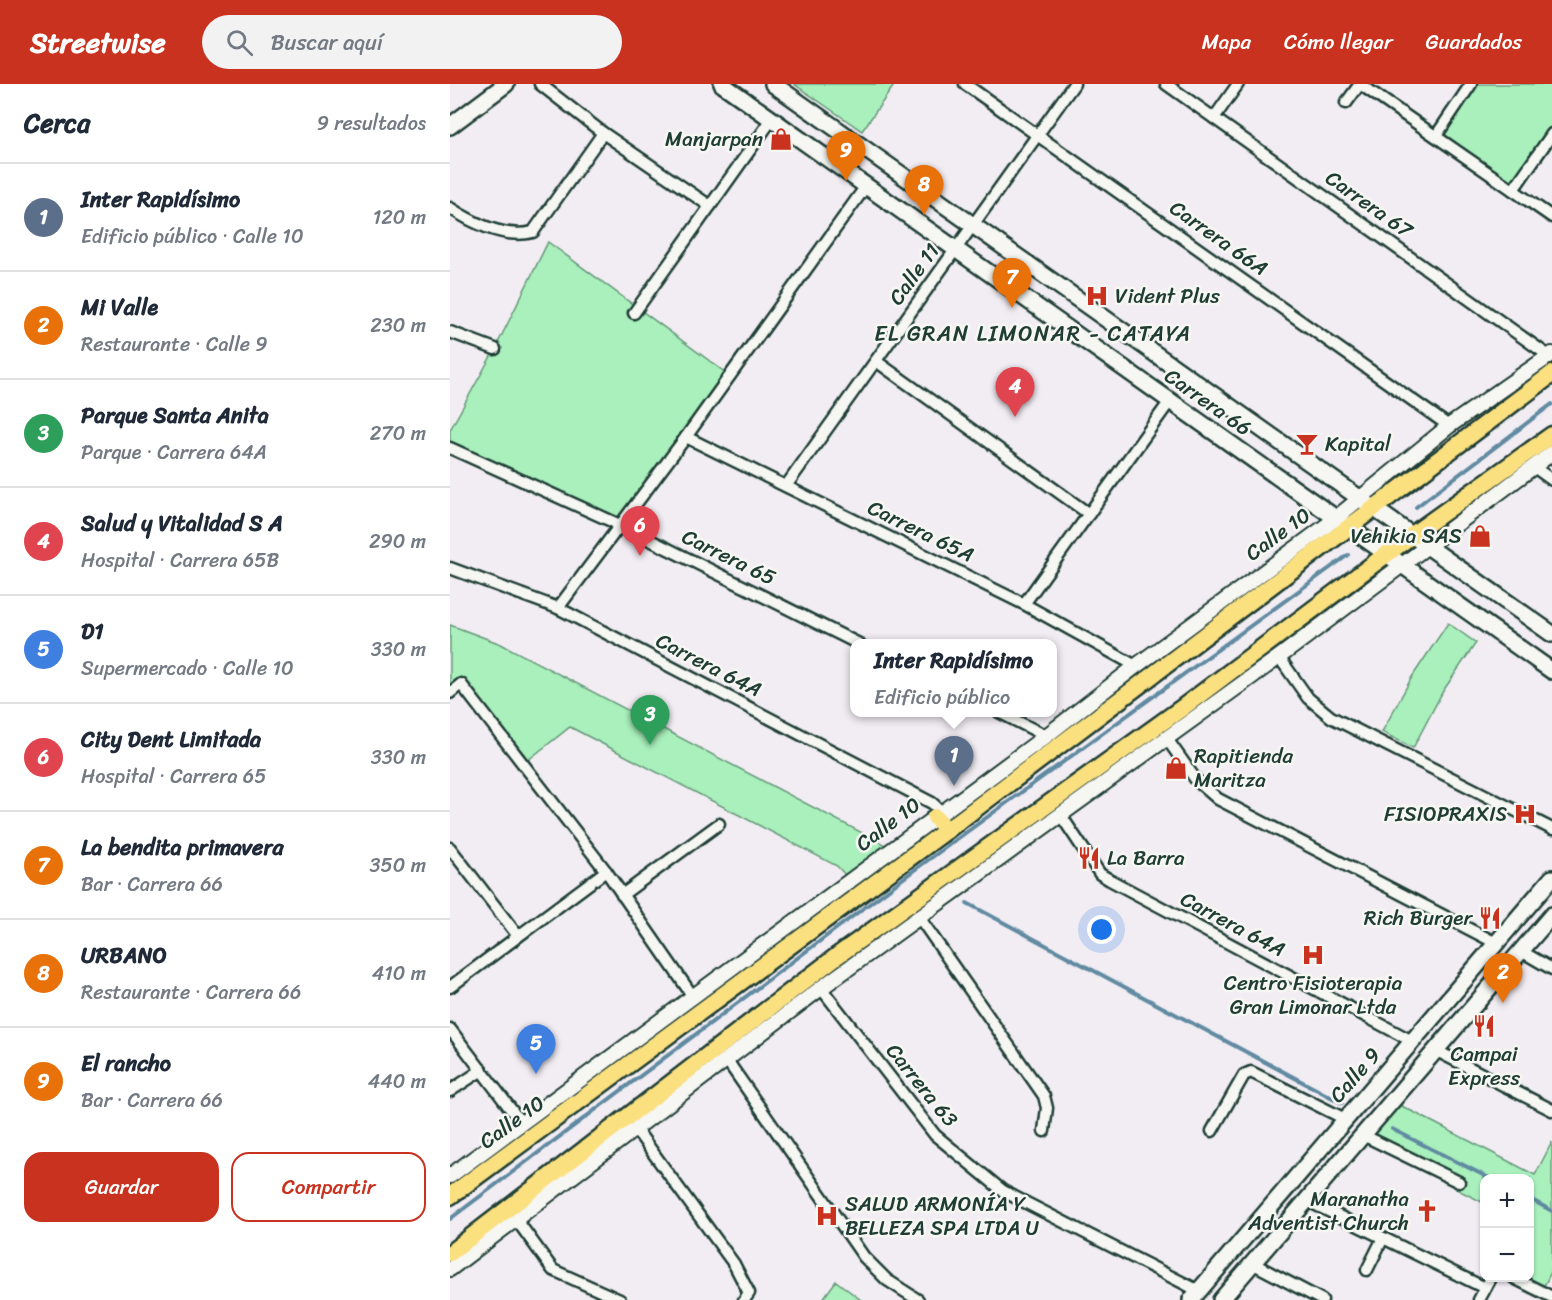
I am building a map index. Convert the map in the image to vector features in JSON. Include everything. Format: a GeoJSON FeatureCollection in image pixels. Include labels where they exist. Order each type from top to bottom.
{"type":"FeatureCollection","features":[{"type":"Feature","properties":{"kind":"main road"},"geometry":{"type":"LineString","coordinates":[[450,126],[506,84]]}},
{"type":"Feature","properties":{"kind":"main road","name":"Carrera 66"},"geometry":{"type":"LineString","coordinates":[[722,84],[1552,671]]}},
{"type":"Feature","properties":{"kind":"main road","name":"Carrera 66"},"geometry":{"type":"LineString","coordinates":[[773,84],[1552,634]]}},
{"type":"Feature","properties":{"kind":"main road","name":"Calle 10"},"geometry":{"type":"LineString","coordinates":[[450,1196],[517,1134],[946,830],[1176,658],[1367,503],[1552,374]]}},
{"type":"Feature","properties":{"kind":"main road"},"geometry":{"type":"LineString","coordinates":[[450,1253],[570,1169],[773,1015],[1186,715],[1387,555],[1552,435]]}},
{"type":"Feature","properties":{"kind":"main road"},"geometry":{"type":"LineString","coordinates":[[1165,645],[1176,658]]}},
{"type":"Feature","properties":{"kind":"main road"},"geometry":{"type":"LineString","coordinates":[[938,815],[946,830]]}},
{"type":"Feature","properties":{"kind":"main road","name":"Calle 9"},"geometry":{"type":"LineString","coordinates":[[1195,1295],[1552,878]]}},
{"type":"Feature","properties":{"kind":"main road"},"geometry":{"type":"LineString","coordinates":[[1221,1300],[1552,915]]}},
{"type":"Feature","properties":{"kind":"main road"},"geometry":{"type":"LineString","coordinates":[[1294,1179],[1337,1165]]}},
{"type":"Feature","properties":{"kind":"main road"},"geometry":{"type":"LineString","coordinates":[[1264,1250],[1272,1204]]}},
{"type":"Feature","properties":{"kind":"street"},"geometry":{"type":"LineString","coordinates":[[540,84],[603,133],[710,206]]}},
{"type":"Feature","properties":{"kind":"street","name":"Carrera 66A"},"geometry":{"type":"LineString","coordinates":[[965,84],[1449,426]]}},
{"type":"Feature","properties":{"kind":"street","name":"Calle 11"},"geometry":{"type":"LineString","coordinates":[[786,486],[1074,84]]}},
{"type":"Feature","properties":{"kind":"street","name":"Carrera 67"},"geometry":{"type":"LineString","coordinates":[[1166,84],[1550,355]]}},
{"type":"Feature","properties":{"kind":"street"},"geometry":{"type":"LineString","coordinates":[[1214,118],[1238,84]]}},
{"type":"Feature","properties":{"kind":"street"},"geometry":{"type":"LineString","coordinates":[[1346,103],[1360,84],[1552,217]]}},
{"type":"Feature","properties":{"kind":"street"},"geometry":{"type":"LineString","coordinates":[[1436,136],[1471,84]]}},
{"type":"Feature","properties":{"kind":"street"},"geometry":{"type":"LineString","coordinates":[[634,313],[772,119]]}},
{"type":"Feature","properties":{"kind":"street"},"geometry":{"type":"LineString","coordinates":[[450,208],[479,223],[520,235],[533,232],[543,221],[603,133]]}},
{"type":"Feature","properties":{"kind":"street"},"geometry":{"type":"LineString","coordinates":[[1514,190],[1552,134]]}},
{"type":"Feature","properties":{"kind":"street"},"geometry":{"type":"LineString","coordinates":[[558,608],[686,437],[866,186]]}},
{"type":"Feature","properties":{"kind":"street"},"geometry":{"type":"LineString","coordinates":[[450,332],[495,349]]}},
{"type":"Feature","properties":{"kind":"street","name":"Calle 10"},"geometry":{"type":"LineString","coordinates":[[1367,503],[1449,426],[1550,355]]}},
{"type":"Feature","properties":{"kind":"street"},"geometry":{"type":"LineString","coordinates":[[876,361],[1089,514]]}},
{"type":"Feature","properties":{"kind":"street"},"geometry":{"type":"LineString","coordinates":[[1024,604],[1170,401]]}},
{"type":"Feature","properties":{"kind":"street","name":"Carrera 65A"},"geometry":{"type":"LineString","coordinates":[[686,437],[1024,604],[1136,666]]}},
{"type":"Feature","properties":{"kind":"street","name":"Carrera 65"},"geometry":{"type":"LineString","coordinates":[[450,448],[620,525],[850,640]]}},
{"type":"Feature","properties":{"kind":"street"},"geometry":{"type":"LineString","coordinates":[[450,1269],[516,1219],[570,1169],[635,1128],[726,1059],[773,1015],[821,988],[919,917],[936,895],[1060,814],[1167,739],[1186,715],[1279,657],[1552,453]]}},
{"type":"Feature","properties":{"kind":"street"},"geometry":{"type":"LineString","coordinates":[[1534,467],[1552,480]]}},
{"type":"Feature","properties":{"kind":"street","name":"Calle 10"},"geometry":{"type":"LineString","coordinates":[[450,1176],[517,1134],[1136,666],[1343,523]]}},
{"type":"Feature","properties":{"kind":"street","name":"Carrera 64A"},"geometry":{"type":"LineString","coordinates":[[450,568],[558,608],[933,803],[938,815]]}},
{"type":"Feature","properties":{"kind":"street"},"geometry":{"type":"LineString","coordinates":[[1279,657],[1308,698],[1331,717],[1552,829]]}},
{"type":"Feature","properties":{"kind":"street"},"geometry":{"type":"LineString","coordinates":[[450,693],[461,684],[606,871],[694,998]]}},
{"type":"Feature","properties":{"kind":"street"},"geometry":{"type":"LineString","coordinates":[[1009,717],[1046,736]]}},
{"type":"Feature","properties":{"kind":"street"},"geometry":{"type":"LineString","coordinates":[[1167,739],[1196,780],[1218,799],[1496,943]]}},
{"type":"Feature","properties":{"kind":"street","name":"Carrera 64A"},"geometry":{"type":"LineString","coordinates":[[1060,814],[1100,873],[1110,880],[1412,1041]]}},
{"type":"Feature","properties":{"kind":"street"},"geometry":{"type":"LineString","coordinates":[[622,895],[719,824]]}},
{"type":"Feature","properties":{"kind":"street"},"geometry":{"type":"LineString","coordinates":[[450,848],[518,936]]}},
{"type":"Feature","properties":{"kind":"street"},"geometry":{"type":"LineString","coordinates":[[450,987],[606,871]]}},
{"type":"Feature","properties":{"kind":"street"},"geometry":{"type":"LineString","coordinates":[[919,917],[1044,1096],[1047,1108],[1044,1131]]}},
{"type":"Feature","properties":{"kind":"street"},"geometry":{"type":"LineString","coordinates":[[1521,951],[1552,969]]}},
{"type":"Feature","properties":{"kind":"street","name":"Carrera 63"},"geometry":{"type":"LineString","coordinates":[[821,988],[935,1135],[1003,1191],[1195,1295]]}},
{"type":"Feature","properties":{"kind":"street"},"geometry":{"type":"LineString","coordinates":[[450,1029],[482,1070],[517,1134]]}},
{"type":"Feature","properties":{"kind":"street"},"geometry":{"type":"LineString","coordinates":[[1436,1050],[1552,1110]]}},
{"type":"Feature","properties":{"kind":"street"},"geometry":{"type":"LineString","coordinates":[[726,1059],[864,1257],[887,1280],[918,1300]]}},
{"type":"Feature","properties":{"kind":"street"},"geometry":{"type":"LineString","coordinates":[[450,1091],[482,1070]]}},
{"type":"Feature","properties":{"kind":"street"},"geometry":{"type":"LineString","coordinates":[[1212,1131],[1244,1075],[1251,1072],[1345,1119]]}},
{"type":"Feature","properties":{"kind":"street"},"geometry":{"type":"LineString","coordinates":[[635,1128],[734,1264],[747,1297]]}},
{"type":"Feature","properties":{"kind":"street"},"geometry":{"type":"LineString","coordinates":[[1363,1135],[1459,1182]]}},
{"type":"Feature","properties":{"kind":"street"},"geometry":{"type":"LineString","coordinates":[[1306,1200],[1485,1288]]}},
{"type":"Feature","properties":{"kind":"street"},"geometry":{"type":"LineString","coordinates":[[516,1219],[553,1270],[620,1300]]}},
{"type":"Feature","properties":{"kind":"street"},"geometry":{"type":"LineString","coordinates":[[1367,1270],[1383,1238]]}},
{"type":"Feature","properties":{"kind":"street"},"geometry":{"type":"LineString","coordinates":[[1252,1263],[1322,1300]]}},
{"type":"Feature","properties":{"kind":"street"},"geometry":{"type":"LineString","coordinates":[[1479,1300],[1489,1282]]}},
{"type":"Feature","properties":{"kind":"street"},"geometry":{"type":"LineString","coordinates":[[1522,1282],[1552,1297]]}},
{"type":"Feature","properties":{"kind":"green space"},"geometry":{"type":"Polygon","coordinates":[[[794,84],[895,84],[862,131],[794,84]]]}},
{"type":"Feature","properties":{"kind":"green space"},"geometry":{"type":"Polygon","coordinates":[[[1471,84],[1552,84],[1552,134],[1513,190],[1436,136],[1471,84]]]}},
{"type":"Feature","properties":{"kind":"green space"},"geometry":{"type":"Polygon","coordinates":[[[548,242],[730,376],[620,525],[450,448],[450,430],[495,349],[548,242]]]}},
{"type":"Feature","properties":{"kind":"green space"},"geometry":{"type":"Polygon","coordinates":[[[1448,623],[1476,643],[1443,691],[1413,748],[1382,732],[1412,677],[1448,623]]]}},
{"type":"Feature","properties":{"kind":"green space"},"geometry":{"type":"Polygon","coordinates":[[[450,625],[501,644],[893,849],[851,881],[837,866],[570,727],[523,764],[461,684],[450,693],[450,625]]]}},
{"type":"Feature","properties":{"kind":"green space"},"geometry":{"type":"Polygon","coordinates":[[[1392,1101],[1533,1174],[1480,1174],[1480,1201],[1456,1189],[1459,1183],[1363,1135],[1392,1101]]]}},
{"type":"Feature","properties":{"kind":"green space"},"geometry":{"type":"Polygon","coordinates":[[[1552,1142],[1552,1270],[1541,1292],[1522,1282],[1534,1282],[1534,1174],[1552,1142]]]}},
{"type":"Feature","properties":{"kind":"green space"},"geometry":{"type":"Polygon","coordinates":[[[836,1281],[861,1300],[822,1300],[836,1281]]]}},
{"type":"Feature","properties":{"kind":"waterway"},"geometry":{"type":"LineString","coordinates":[[1416,507],[1552,404]]}},
{"type":"Feature","properties":{"kind":"waterway"},"geometry":{"type":"LineString","coordinates":[[450,1219],[913,871],[1348,555]]}},
{"type":"Feature","properties":{"kind":"waterway"},"geometry":{"type":"LineString","coordinates":[[967,903],[1342,1103]]}},
{"type":"Feature","properties":{"kind":"waterway"},"geometry":{"type":"LineString","coordinates":[[1392,1129],[1481,1174]]}},
{"type":"Feature","properties":{"kind":"waterway"},"geometry":{"type":"LineString","coordinates":[[1534,1201],[1552,1211]]}},
{"type":"Feature","properties":{"kind":"place","name":"Manjarpan"},"geometry":{"type":"Point","coordinates":[781,139]}},
{"type":"Feature","properties":{"kind":"place","name":"El rancho"},"geometry":{"type":"Point","coordinates":[846,181]}},
{"type":"Feature","properties":{"kind":"place","name":"URBANO"},"geometry":{"type":"Point","coordinates":[924,215]}},
{"type":"Feature","properties":{"kind":"place","name":"Vident Plus"},"geometry":{"type":"Point","coordinates":[1097,296]}},
{"type":"Feature","properties":{"kind":"place","name":"La bendita primavera"},"geometry":{"type":"Point","coordinates":[1012,308]}},
{"type":"Feature","properties":{"kind":"place","name":"Salud y Vitalidad S A"},"geometry":{"type":"Point","coordinates":[1015,417]}},
{"type":"Feature","properties":{"kind":"place","name":"Kapital"},"geometry":{"type":"Point","coordinates":[1307,444]}},
{"type":"Feature","properties":{"kind":"place","name":"Vehikia SAS"},"geometry":{"type":"Point","coordinates":[1480,536]}},
{"type":"Feature","properties":{"kind":"place","name":"City Dent Limitada"},"geometry":{"type":"Point","coordinates":[640,556]}},
{"type":"Feature","properties":{"kind":"place","name":"Parque Santa Anita"},"geometry":{"type":"Point","coordinates":[650,745]}},
{"type":"Feature","properties":{"kind":"place","name":"Rapitienda Maritza"},"geometry":{"type":"Point","coordinates":[1176,768]}},
{"type":"Feature","properties":{"kind":"place","name":"Inter Rapidísimo"},"geometry":{"type":"Point","coordinates":[954,786]}},
{"type":"Feature","properties":{"kind":"place","name":"FISIOPRAXIS"},"geometry":{"type":"Point","coordinates":[1525,814]}},
{"type":"Feature","properties":{"kind":"place","name":"La Barra"},"geometry":{"type":"Point","coordinates":[1089,858]}},
{"type":"Feature","properties":{"kind":"place","name":"Rich Burger"},"geometry":{"type":"Point","coordinates":[1490,918]}},
{"type":"Feature","properties":{"kind":"place","name":"Centro Fisioterapia Gran Limonar Ltda"},"geometry":{"type":"Point","coordinates":[1313,955]}},
{"type":"Feature","properties":{"kind":"place","name":"Mi Valle"},"geometry":{"type":"Point","coordinates":[1503,1003]}},
{"type":"Feature","properties":{"kind":"place","name":"Campai Express"},"geometry":{"type":"Point","coordinates":[1484,1026]}},
{"type":"Feature","properties":{"kind":"place","name":"D1"},"geometry":{"type":"Point","coordinates":[536,1074]}},
{"type":"Feature","properties":{"kind":"place","name":"Maranatha Adventist Church"},"geometry":{"type":"Point","coordinates":[1427,1211]}},
{"type":"Feature","properties":{"kind":"place","name":"SALUD ARMONÍA Y BELLEZA SPA LTDA U"},"geometry":{"type":"Point","coordinates":[827,1216]}},
{"type":"Feature","properties":{"kind":"district","name":"EL GRAN LIMONAR - CATAYA"},"geometry":{"type":"Point","coordinates":[1033,333]}}]}
